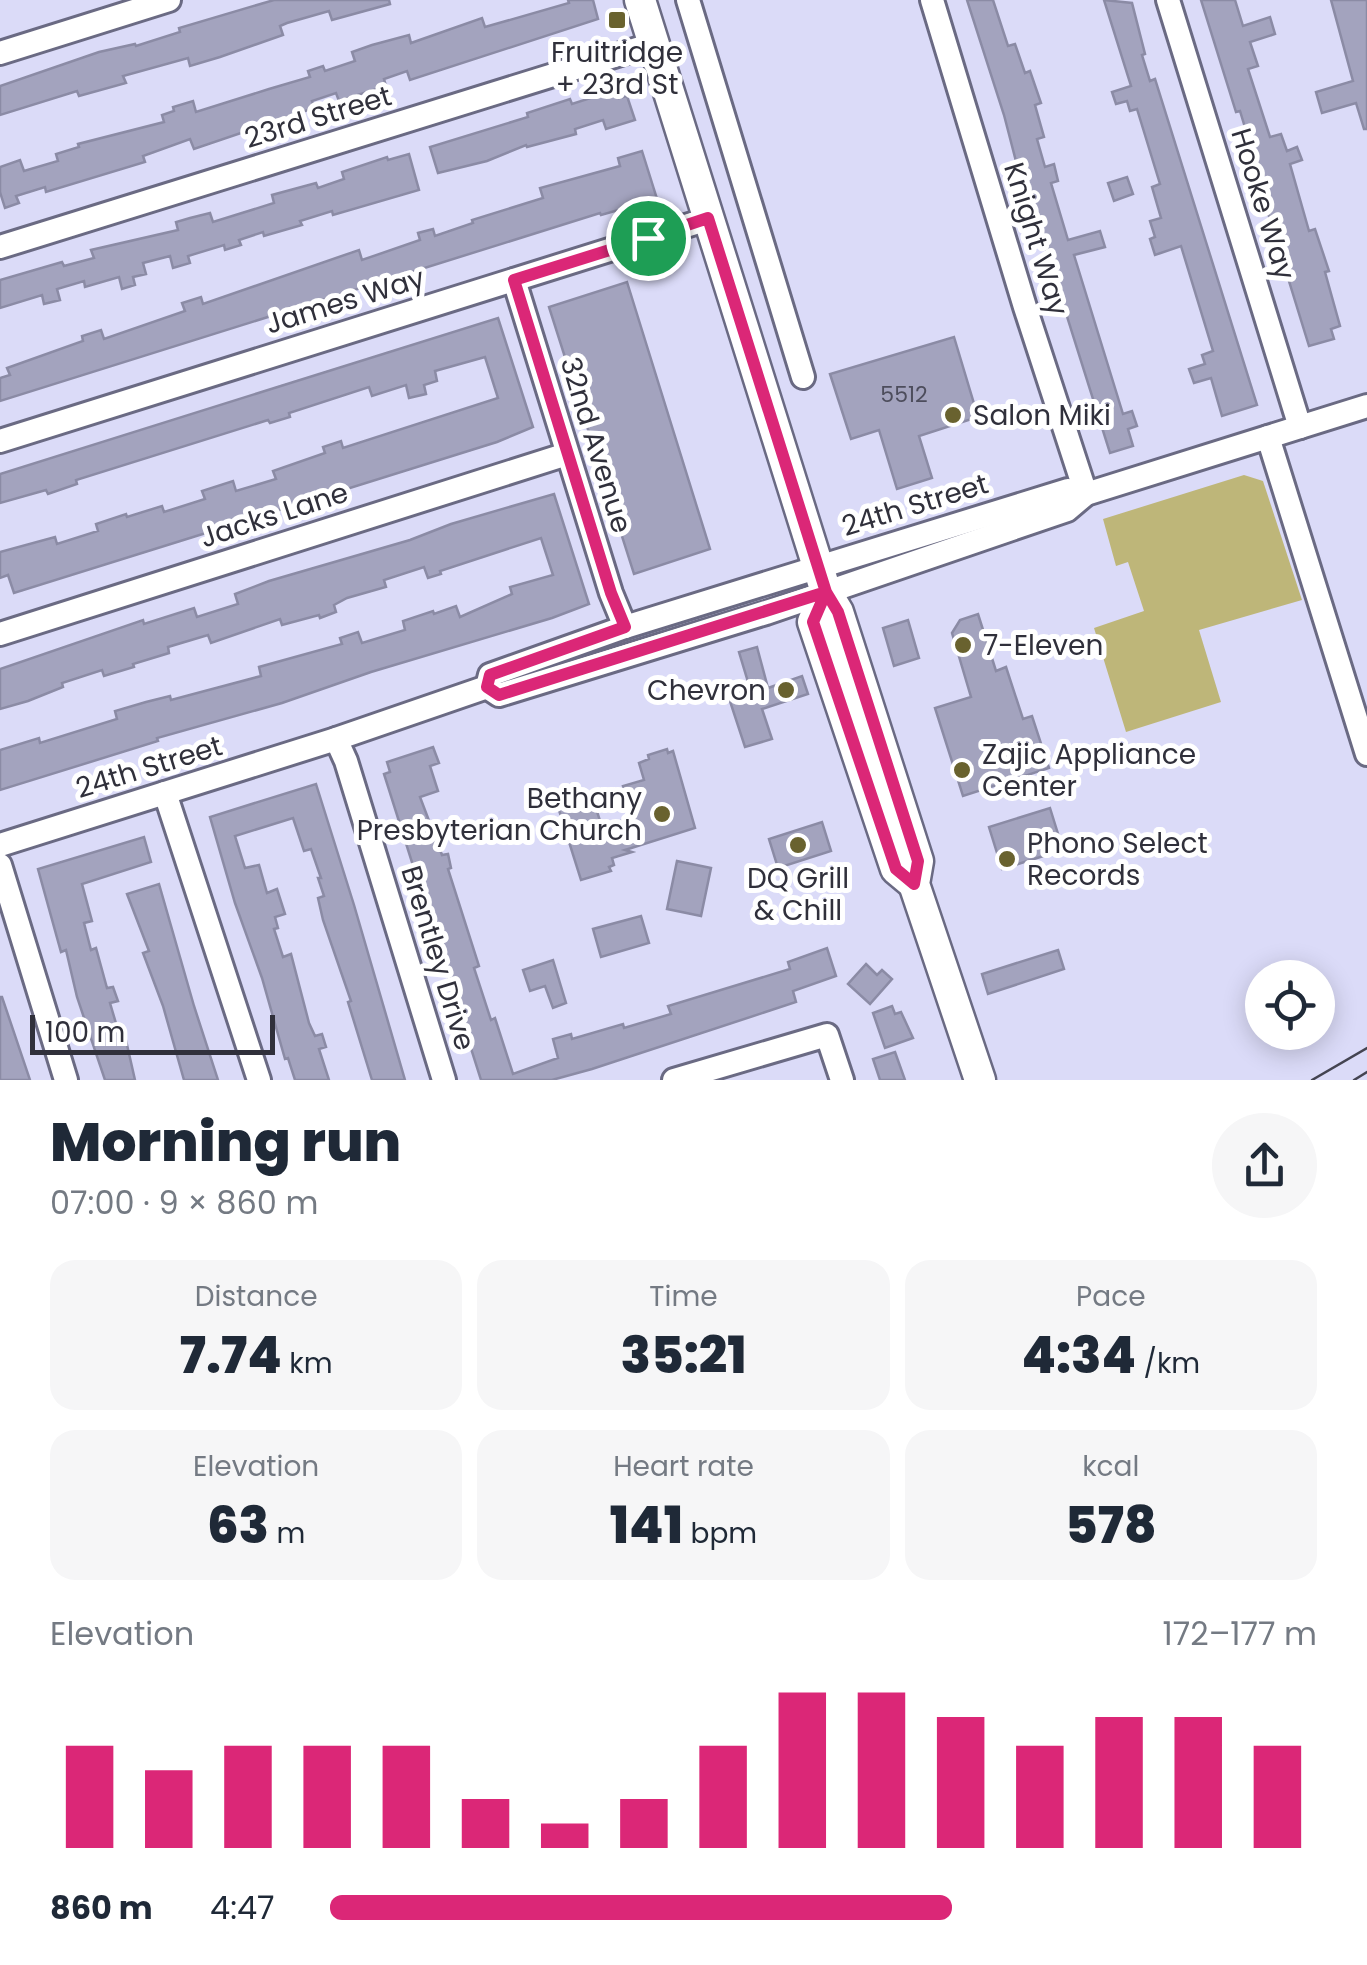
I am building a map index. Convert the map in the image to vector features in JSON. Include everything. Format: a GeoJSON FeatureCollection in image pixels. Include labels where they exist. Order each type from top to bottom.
{"type":"FeatureCollection","features":[{"type":"Feature","properties":{"kind":"main road"},"geometry":{"type":"LineString","coordinates":[[640,0],[823,580],[813,622],[896,869],[914,884],[980,1080]]}},
{"type":"Feature","properties":{"kind":"street"},"geometry":{"type":"LineString","coordinates":[[0,53],[169,0]]}},
{"type":"Feature","properties":{"kind":"street"},"geometry":{"type":"LineString","coordinates":[[688,0],[803,376]]}},
{"type":"Feature","properties":{"kind":"street","name":"Knight Way"},"geometry":{"type":"LineString","coordinates":[[932,0],[1086,494]]}},
{"type":"Feature","properties":{"kind":"street","name":"Hooke Way"},"geometry":{"type":"LineString","coordinates":[[1168,0],[1300,427]]}},
{"type":"Feature","properties":{"kind":"street","name":"23rd Street"},"geometry":{"type":"LineString","coordinates":[[0,248],[653,44]]}},
{"type":"Feature","properties":{"kind":"street","name":"James Way"},"geometry":{"type":"LineString","coordinates":[[0,441],[708,218]]}},
{"type":"Feature","properties":{"kind":"street","name":"32nd Avenue"},"geometry":{"type":"LineString","coordinates":[[514,280],[625,627]]}},
{"type":"Feature","properties":{"kind":"street","name":"24th Street"},"geometry":{"type":"LineString","coordinates":[[487,687],[490,675],[625,627],[823,580],[1067,510],[1086,494],[1367,406]]}},
{"type":"Feature","properties":{"kind":"street"},"geometry":{"type":"LineString","coordinates":[[1268,437],[1367,754]]}},
{"type":"Feature","properties":{"kind":"street","name":"Jacks Lane"},"geometry":{"type":"LineString","coordinates":[[0,634],[567,454]]}},
{"type":"Feature","properties":{"kind":"street","name":"24th Street"},"geometry":{"type":"LineString","coordinates":[[487,687],[499,695],[823,580]]}},
{"type":"Feature","properties":{"kind":"street","name":"24th Street"},"geometry":{"type":"LineString","coordinates":[[0,845],[487,687]]}},
{"type":"Feature","properties":{"kind":"street","name":"Brentley Drive"},"geometry":{"type":"LineString","coordinates":[[336,739],[444,1080]]}},
{"type":"Feature","properties":{"kind":"street"},"geometry":{"type":"LineString","coordinates":[[165,794],[259,1080]]}},
{"type":"Feature","properties":{"kind":"street"},"geometry":{"type":"LineString","coordinates":[[0,866],[66,1080]]}},
{"type":"Feature","properties":{"kind":"street"},"geometry":{"type":"LineString","coordinates":[[674,1080],[827,1035],[842,1080]]}},
{"type":"Feature","properties":{"kind":"shaded area"},"geometry":{"type":"Polygon","coordinates":[[[1244,475],[1263,481],[1302,600],[1199,630],[1221,702],[1126,732],[1094,628],[1144,611],[1128,562],[1116,566],[1103,519],[1244,475]]]}},
{"type":"Feature","properties":{"kind":"building"},"geometry":{"type":"Polygon","coordinates":[[[274,0],[389,0],[390,4],[332,20],[329,11],[287,23],[280,26],[283,35],[220,57],[190,66],[188,58],[123,76],[126,83],[79,96],[77,91],[0,115],[0,86],[274,0]]]}},
{"type":"Feature","properties":{"kind":"building"},"geometry":{"type":"Polygon","coordinates":[[[568,0],[593,0],[598,19],[410,80],[407,71],[384,79],[386,86],[339,101],[336,93],[312,101],[314,108],[194,149],[190,139],[143,156],[145,162],[46,192],[45,187],[16,196],[19,203],[5,208],[0,192],[0,167],[20,160],[24,171],[58,161],[56,154],[79,147],[78,144],[164,122],[162,115],[174,111],[173,107],[193,101],[196,112],[310,77],[308,71],[323,66],[325,71],[355,61],[352,52],[372,45],[409,35],[411,43],[482,18],[485,27],[569,3],[568,0]]]}},
{"type":"Feature","properties":{"kind":"building"},"geometry":{"type":"Polygon","coordinates":[[[967,0],[993,0],[1008,46],[1015,44],[1025,73],[1030,71],[1041,103],[1035,105],[1044,137],[1037,139],[1045,167],[1054,164],[1058,181],[1051,183],[1068,240],[1100,231],[1105,247],[1074,255],[1123,414],[1132,411],[1137,426],[1128,429],[1133,446],[1110,453],[1030,199],[1026,200],[967,0]]]}},
{"type":"Feature","properties":{"kind":"building"},"geometry":{"type":"Polygon","coordinates":[[[1104,0],[1132,3],[1150,81],[1155,79],[1257,405],[1222,416],[1211,378],[1194,383],[1189,369],[1205,364],[1202,355],[1213,351],[1181,246],[1155,255],[1150,239],[1155,237],[1150,221],[1161,218],[1152,187],[1160,184],[1137,109],[1130,111],[1127,101],[1116,104],[1112,92],[1131,86],[1104,0]]]}},
{"type":"Feature","properties":{"kind":"building"},"geometry":{"type":"Polygon","coordinates":[[[1201,0],[1235,0],[1243,26],[1270,17],[1275,34],[1250,42],[1258,66],[1248,69],[1270,137],[1281,134],[1287,151],[1297,147],[1302,160],[1290,164],[1309,231],[1315,229],[1329,271],[1325,272],[1340,326],[1331,329],[1334,339],[1309,346],[1240,111],[1236,112],[1201,0]]]}},
{"type":"Feature","properties":{"kind":"building"},"geometry":{"type":"Polygon","coordinates":[[[1331,0],[1367,0],[1367,129],[1356,103],[1322,113],[1316,92],[1353,81],[1331,0]]]}},
{"type":"Feature","properties":{"kind":"building"},"geometry":{"type":"Polygon","coordinates":[[[614,84],[619,98],[627,96],[635,120],[606,129],[603,120],[575,129],[576,134],[526,145],[487,161],[438,173],[430,147],[528,117],[527,113],[570,99],[572,104],[600,95],[598,89],[614,84]]]}},
{"type":"Feature","properties":{"kind":"building"},"geometry":{"type":"Polygon","coordinates":[[[642,151],[657,199],[600,213],[0,401],[0,378],[10,375],[7,368],[83,341],[82,336],[101,330],[104,339],[185,311],[182,303],[201,297],[203,304],[359,250],[362,260],[420,240],[418,233],[433,229],[435,236],[543,198],[540,188],[620,166],[618,158],[642,151]]]}},
{"type":"Feature","properties":{"kind":"building"},"geometry":{"type":"Polygon","coordinates":[[[409,154],[419,190],[333,215],[332,211],[264,236],[263,232],[239,240],[241,245],[225,250],[224,245],[188,256],[190,263],[173,268],[170,256],[143,263],[146,274],[133,277],[135,285],[122,289],[119,277],[85,287],[84,281],[57,289],[60,300],[44,304],[42,295],[0,308],[0,280],[62,262],[64,266],[94,258],[91,250],[178,230],[176,222],[190,218],[210,213],[213,222],[274,203],[272,195],[316,183],[318,188],[344,179],[342,172],[409,154]]]}},
{"type":"Feature","properties":{"kind":"building"},"geometry":{"type":"Polygon","coordinates":[[[1127,177],[1133,194],[1114,201],[1108,183],[1127,177]]]}},
{"type":"Feature","properties":{"kind":"building"},"geometry":{"type":"Polygon","coordinates":[[[627,282],[710,549],[634,574],[549,307],[627,282]]]}},
{"type":"Feature","properties":{"kind":"building"},"geometry":{"type":"Polygon","coordinates":[[[498,318],[533,427],[497,442],[14,593],[8,575],[0,578],[0,552],[55,537],[57,544],[98,531],[96,524],[126,514],[127,517],[162,506],[164,512],[205,499],[202,491],[233,481],[236,491],[276,479],[273,471],[325,453],[323,447],[341,441],[343,448],[498,398],[485,357],[435,371],[437,381],[424,385],[426,394],[409,398],[406,385],[372,396],[369,387],[289,413],[290,417],[270,423],[268,420],[76,480],[77,484],[48,494],[46,490],[0,503],[0,474],[498,318]]]}},
{"type":"Feature","properties":{"kind":"building"},"geometry":{"type":"Polygon","coordinates":[[[954,337],[978,417],[919,436],[932,478],[897,489],[879,430],[851,439],[830,374],[954,337]]]}},
{"type":"Feature","properties":{"kind":"building"},"geometry":{"type":"Polygon","coordinates":[[[554,494],[589,604],[0,790],[0,750],[39,738],[40,743],[117,719],[115,711],[146,702],[170,696],[171,700],[261,676],[259,667],[342,644],[340,638],[358,632],[362,643],[405,630],[403,621],[456,606],[460,617],[512,594],[510,587],[553,575],[541,538],[428,578],[424,567],[384,580],[386,587],[347,598],[334,605],[336,612],[320,618],[319,615],[282,625],[280,619],[211,643],[208,635],[168,647],[169,653],[133,664],[134,667],[104,676],[102,670],[0,709],[0,669],[143,620],[144,624],[194,608],[197,617],[238,604],[235,594],[269,581],[554,494]]]}},
{"type":"Feature","properties":{"kind":"building"},"geometry":{"type":"Polygon","coordinates":[[[978,614],[996,671],[1006,667],[1023,719],[1032,716],[1049,768],[963,796],[935,708],[971,697],[952,633],[960,620],[978,614]]]}},
{"type":"Feature","properties":{"kind":"building"},"geometry":{"type":"Polygon","coordinates":[[[908,620],[919,658],[894,666],[883,628],[908,620]]]}},
{"type":"Feature","properties":{"kind":"building"},"geometry":{"type":"Polygon","coordinates":[[[757,647],[768,688],[802,676],[808,694],[762,709],[772,739],[745,747],[726,689],[748,682],[739,652],[757,647]]]}},
{"type":"Feature","properties":{"kind":"building"},"geometry":{"type":"Polygon","coordinates":[[[433,747],[439,763],[430,766],[438,791],[420,797],[442,855],[448,854],[448,869],[479,966],[474,968],[513,1074],[558,1058],[553,1039],[571,1034],[572,1039],[623,1024],[624,1028],[671,1014],[668,1006],[790,969],[788,962],[827,948],[836,976],[793,991],[796,1002],[592,1069],[552,1080],[481,1080],[384,774],[390,772],[387,762],[433,747]]]}},
{"type":"Feature","properties":{"kind":"building","name":"Bethany Presbyterian Church"},"geometry":{"type":"Polygon","coordinates":[[[667,749],[668,753],[673,751],[695,828],[625,850],[632,852],[612,858],[611,871],[581,880],[558,807],[592,796],[602,827],[633,817],[623,786],[644,780],[639,763],[649,759],[648,755],[667,749]]]}},
{"type":"Feature","properties":{"kind":"building"},"geometry":{"type":"Polygon","coordinates":[[[316,784],[405,1080],[372,1080],[348,1002],[351,1001],[323,920],[318,898],[324,896],[321,878],[311,849],[304,851],[293,818],[235,836],[245,868],[259,865],[267,893],[277,889],[285,914],[275,917],[278,928],[274,929],[283,957],[291,954],[309,1023],[315,1036],[322,1034],[326,1047],[319,1049],[329,1080],[295,1080],[235,903],[210,817],[316,784]]]}},
{"type":"Feature","properties":{"kind":"building"},"geometry":{"type":"Polygon","coordinates":[[[1050,808],[1063,850],[1002,869],[989,827],[1050,808]]]}},
{"type":"Feature","properties":{"kind":"building"},"geometry":{"type":"Polygon","coordinates":[[[822,822],[831,851],[778,868],[769,839],[822,822]]]}},
{"type":"Feature","properties":{"kind":"building"},"geometry":{"type":"Polygon","coordinates":[[[144,837],[151,862],[82,884],[92,921],[84,923],[91,950],[96,948],[107,988],[113,987],[118,1001],[110,1003],[120,1037],[125,1036],[135,1080],[105,1080],[66,950],[61,952],[38,869],[144,837]]]}},
{"type":"Feature","properties":{"kind":"building"},"geometry":{"type":"Polygon","coordinates":[[[677,861],[711,868],[701,916],[667,909],[677,861]]]}},
{"type":"Feature","properties":{"kind":"building"},"geometry":{"type":"Polygon","coordinates":[[[159,884],[218,1080],[184,1080],[143,953],[149,951],[127,894],[159,884]]]}},
{"type":"Feature","properties":{"kind":"building"},"geometry":{"type":"Polygon","coordinates":[[[641,916],[649,943],[601,957],[593,929],[641,916]]]}},
{"type":"Feature","properties":{"kind":"building"},"geometry":{"type":"Polygon","coordinates":[[[1058,950],[1064,969],[988,994],[982,974],[1058,950]]]}},
{"type":"Feature","properties":{"kind":"building"},"geometry":{"type":"Polygon","coordinates":[[[553,960],[566,1003],[553,1008],[545,986],[530,991],[523,970],[553,960]]]}},
{"type":"Feature","properties":{"kind":"building"},"geometry":{"type":"Polygon","coordinates":[[[866,964],[877,975],[882,970],[892,979],[870,1004],[848,984],[866,964]]]}},
{"type":"Feature","properties":{"kind":"building"},"geometry":{"type":"Polygon","coordinates":[[[2,997],[30,1080],[0,1080],[2,997]]]}},
{"type":"Feature","properties":{"kind":"building"},"geometry":{"type":"Polygon","coordinates":[[[892,1006],[895,1014],[901,1012],[913,1038],[885,1048],[873,1013],[892,1006]]]}},
{"type":"Feature","properties":{"kind":"building"},"geometry":{"type":"Polygon","coordinates":[[[895,1052],[905,1080],[880,1080],[873,1059],[895,1052]]]}},
{"type":"Feature","properties":{"kind":"tram line"},"geometry":{"type":"LineString","coordinates":[[1312,1080],[1367,1048]]}},
{"type":"Feature","properties":{"kind":"tram line"},"geometry":{"type":"LineString","coordinates":[[1354,1080],[1367,1072]]}},
{"type":"Feature","properties":{"kind":"place","name":"Fruitridge + 23rd St"},"geometry":{"type":"Point","coordinates":[617,20]}},
{"type":"Feature","properties":{"kind":"place","name":"Salon Miki"},"geometry":{"type":"Point","coordinates":[953,415]}},
{"type":"Feature","properties":{"kind":"place","name":"7-Eleven"},"geometry":{"type":"Point","coordinates":[963,645]}},
{"type":"Feature","properties":{"kind":"place","name":"Chevron"},"geometry":{"type":"Point","coordinates":[786,690]}},
{"type":"Feature","properties":{"kind":"place","name":"Zajic Appliance Center"},"geometry":{"type":"Point","coordinates":[962,770]}},
{"type":"Feature","properties":{"kind":"place","name":"Bethany Presbyterian Church"},"geometry":{"type":"Point","coordinates":[662,814]}},
{"type":"Feature","properties":{"kind":"place","name":"DQ Grill & Chill"},"geometry":{"type":"Point","coordinates":[798,845]}},
{"type":"Feature","properties":{"kind":"place","name":"Phono Select Records"},"geometry":{"type":"Point","coordinates":[1007,859]}},
{"type":"Feature","properties":{"kind":"route"},"geometry":{"type":"LineString","coordinates":[[648,238],[514,280],[625,627],[490,675],[487,687],[499,695],[826,592],[838,612],[918,861],[914,884],[896,869],[813,622],[826,592],[708,218],[648,238]]}}]}
